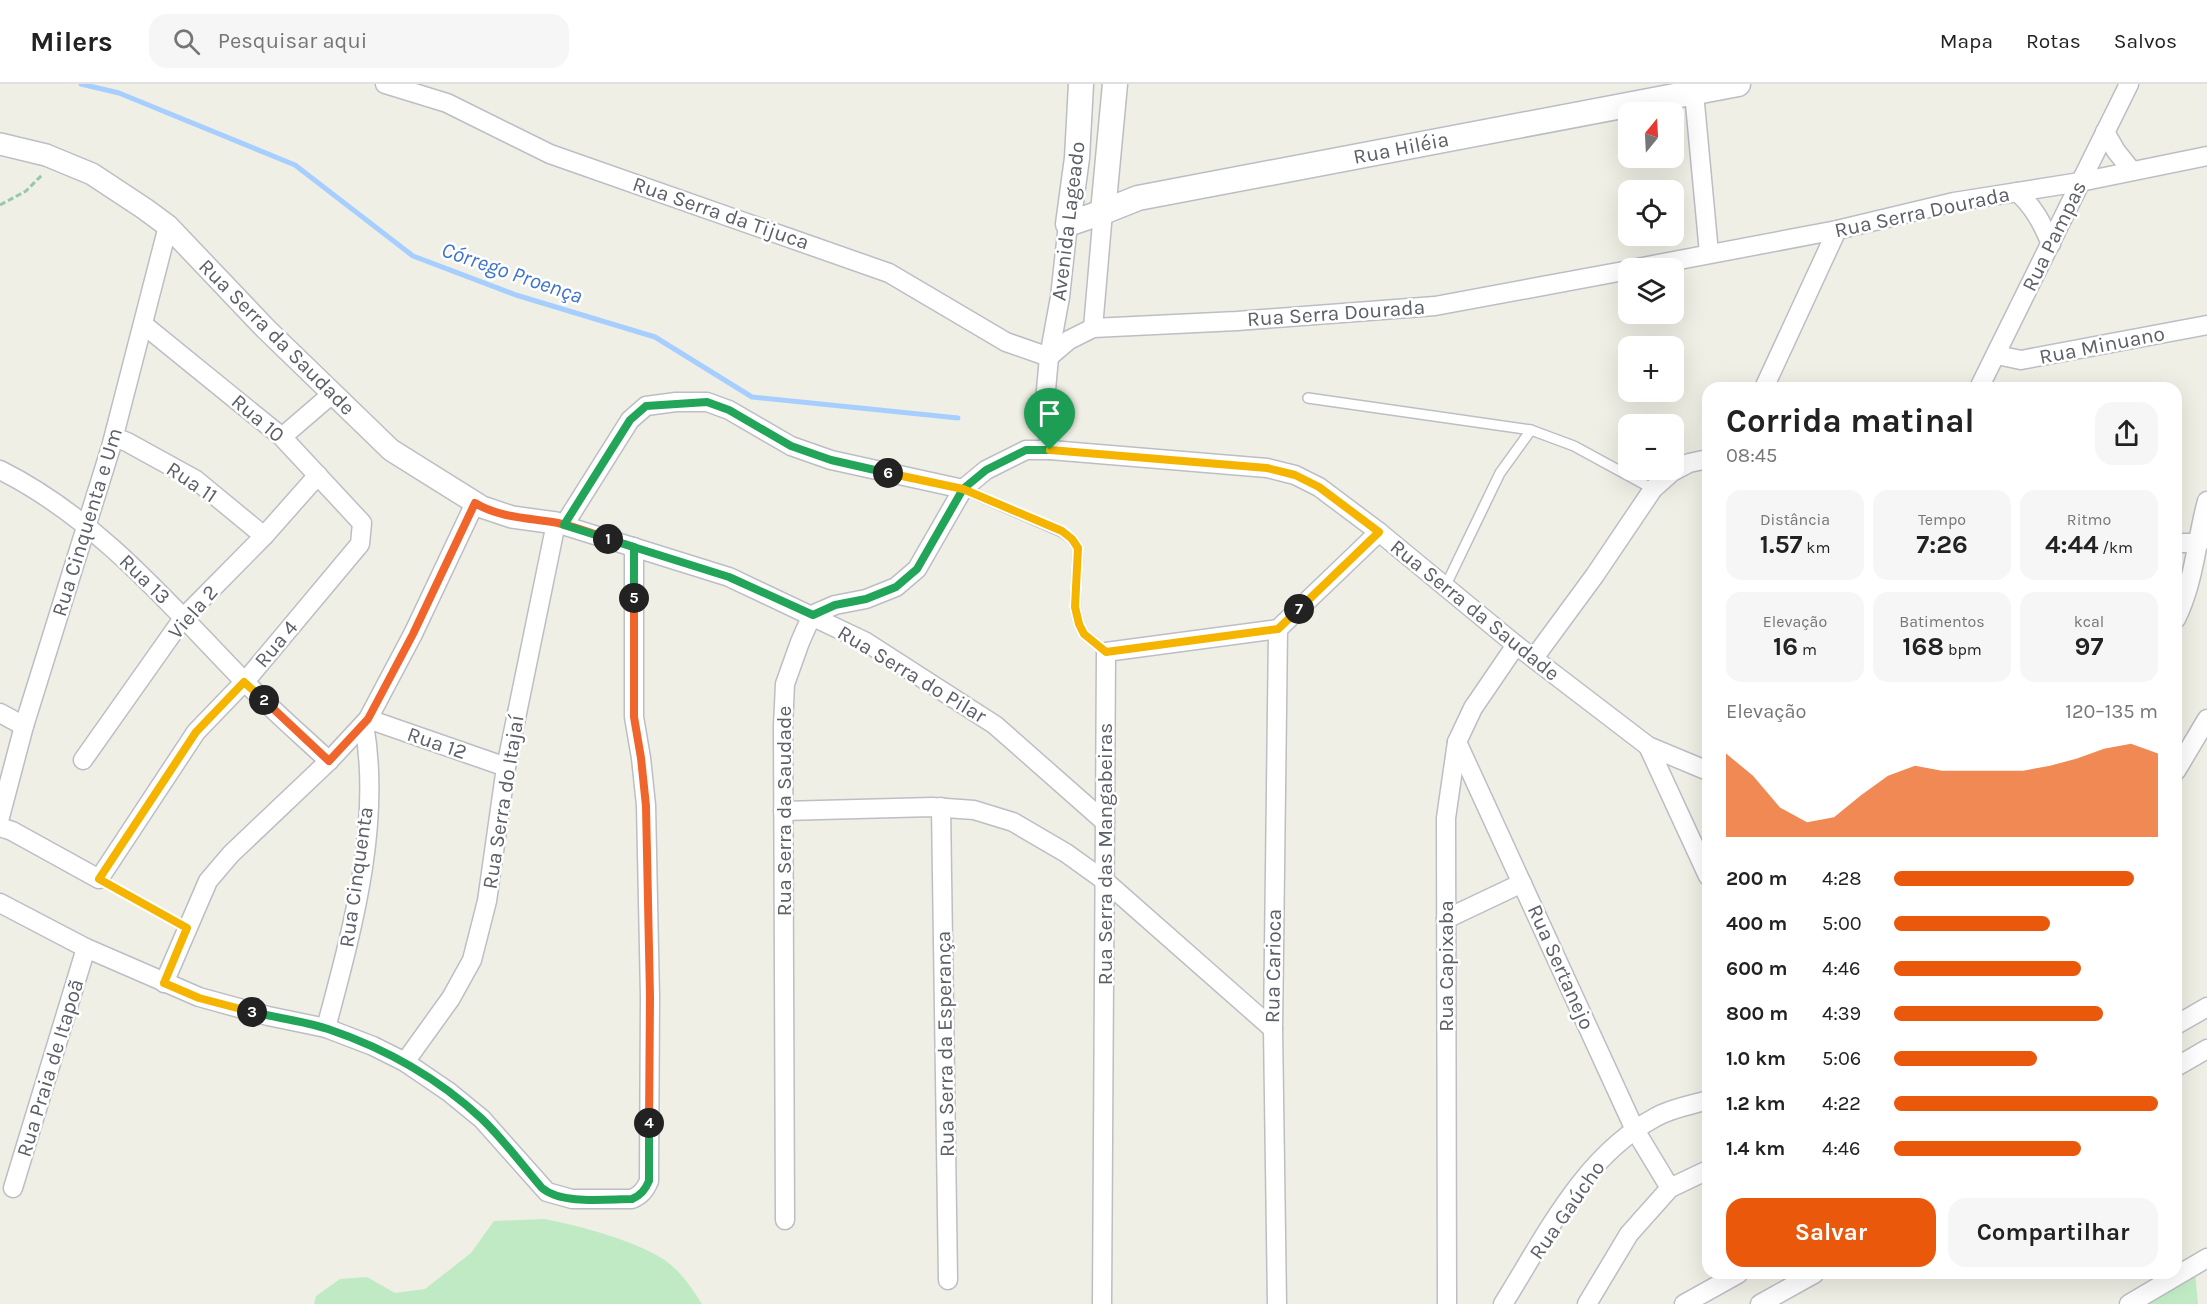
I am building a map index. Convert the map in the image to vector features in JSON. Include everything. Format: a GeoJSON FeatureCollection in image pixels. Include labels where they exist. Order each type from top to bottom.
{"type":"FeatureCollection","features":[{"type":"Feature","properties":{"kind":"main road","name":"Avenida Lageado"},"geometry":{"type":"LineString","coordinates":[[1068,224],[1077,158],[1081,84]]}},
{"type":"Feature","properties":{"kind":"main road","name":"Avenida Lageado"},"geometry":{"type":"LineString","coordinates":[[1103,212],[1115,84]]}},
{"type":"Feature","properties":{"kind":"main road","name":"Rua Hiléia"},"geometry":{"type":"LineString","coordinates":[[1068,224],[1138,198],[1738,84]]}},
{"type":"Feature","properties":{"kind":"street","name":"Rua Serra da Tijuca"},"geometry":{"type":"LineString","coordinates":[[385,84],[447,103],[550,154],[889,273],[1006,342],[1049,357]]}},
{"type":"Feature","properties":{"kind":"street","name":"Rua Pampas"},"geometry":{"type":"LineString","coordinates":[[1982,382],[2129,84]]}},
{"type":"Feature","properties":{"kind":"street"},"geometry":{"type":"LineString","coordinates":[[1694,93],[1709,254]]}},
{"type":"Feature","properties":{"kind":"street"},"geometry":{"type":"LineString","coordinates":[[2105,132],[2132,171]]}},
{"type":"Feature","properties":{"kind":"street","name":"Rua Serra da Saudade"},"geometry":{"type":"LineString","coordinates":[[0,144],[46,155],[92,174],[168,226],[332,394],[391,450],[482,507],[512,517],[560,524]]}},
{"type":"Feature","properties":{"kind":"street","name":"Rua Serra Dourada"},"geometry":{"type":"LineString","coordinates":[[1684,259],[1837,230],[1954,202],[2080,182],[2207,156]]}},
{"type":"Feature","properties":{"kind":"street"},"geometry":{"type":"LineString","coordinates":[[2017,192],[2031,205],[2051,243]]}},
{"type":"Feature","properties":{"kind":"street","name":"Avenida Lageado"},"geometry":{"type":"LineString","coordinates":[[1092,328],[1103,212]]}},
{"type":"Feature","properties":{"kind":"street","name":"Avenida Lageado"},"geometry":{"type":"LineString","coordinates":[[1049,357],[1060,297],[1068,224]]}},
{"type":"Feature","properties":{"kind":"street","name":"Rua Cinquenta e Um"},"geometry":{"type":"LineString","coordinates":[[0,817],[24,726],[114,436],[168,226]]}},
{"type":"Feature","properties":{"kind":"street"},"geometry":{"type":"LineString","coordinates":[[1767,382],[1837,230]]}},
{"type":"Feature","properties":{"kind":"street","name":"Rua Serra Dourada"},"geometry":{"type":"LineString","coordinates":[[1049,357],[1069,340],[1092,328],[1237,321],[1435,306],[1618,272]]}},
{"type":"Feature","properties":{"kind":"street","name":"Rua 10"},"geometry":{"type":"LineString","coordinates":[[144,325],[282,437],[362,523]]}},
{"type":"Feature","properties":{"kind":"street","name":"Rua Minuano"},"geometry":{"type":"LineString","coordinates":[[1996,354],[2020,360],[2207,325]]}},
{"type":"Feature","properties":{"kind":"street"},"geometry":{"type":"LineString","coordinates":[[813,615],[835,605],[866,599],[896,587],[917,569],[963,489],[986,470],[1026,450],[1050,450],[1046,401],[1049,357]]}},
{"type":"Feature","properties":{"kind":"street"},"geometry":{"type":"LineString","coordinates":[[282,437],[332,394]]}},
{"type":"Feature","properties":{"kind":"street"},"geometry":{"type":"LineString","coordinates":[[560,524],[630,420],[646,406],[676,402],[707,402],[729,410],[791,446],[831,460],[963,489]]}},
{"type":"Feature","properties":{"kind":"street","name":"Rua 11"},"geometry":{"type":"LineString","coordinates":[[114,436],[196,480],[264,536]]}},
{"type":"Feature","properties":{"kind":"street","name":"Rua Serra da Saudade"},"geometry":{"type":"LineString","coordinates":[[1050,450],[1267,468],[1295,475],[1319,487],[1379,532],[1516,645],[1648,746],[1702,768]]}},
{"type":"Feature","properties":{"kind":"street"},"geometry":{"type":"LineString","coordinates":[[1534,658],[1595,575],[1653,489],[1672,472],[1689,463],[1702,460]]}},
{"type":"Feature","properties":{"kind":"street","name":"Rua 13"},"geometry":{"type":"LineString","coordinates":[[0,470],[18,479],[87,525],[184,617],[244,682],[329,761]]}},
{"type":"Feature","properties":{"kind":"street","name":"Viela 2"},"geometry":{"type":"LineString","coordinates":[[83,760],[184,617],[264,536],[318,475]]}},
{"type":"Feature","properties":{"kind":"street"},"geometry":{"type":"LineString","coordinates":[[2182,607],[2187,597],[2199,543],[2200,525],[2207,501]]}},
{"type":"Feature","properties":{"kind":"street"},"geometry":{"type":"LineString","coordinates":[[164,983],[208,881],[231,854],[329,761],[366,721],[413,634],[475,503]]}},
{"type":"Feature","properties":{"kind":"street","name":"Rua 4"},"geometry":{"type":"LineString","coordinates":[[99,879],[196,732],[244,682],[360,544],[362,523]]}},
{"type":"Feature","properties":{"kind":"street","name":"Rua Serra do Pilar"},"geometry":{"type":"LineString","coordinates":[[560,524],[729,577],[866,642],[995,726],[1104,822]]}},
{"type":"Feature","properties":{"kind":"street","name":"Rua Serra do Itajaí"},"geometry":{"type":"LineString","coordinates":[[405,1062],[451,998],[472,960],[487,901],[506,767],[560,524]]}},
{"type":"Feature","properties":{"kind":"street"},"geometry":{"type":"LineString","coordinates":[[1106,652],[1278,629],[1379,532]]}},
{"type":"Feature","properties":{"kind":"street"},"geometry":{"type":"LineString","coordinates":[[2182,543],[2199,543]]}},
{"type":"Feature","properties":{"kind":"street"},"geometry":{"type":"LineString","coordinates":[[0,903],[86,948],[199,998],[326,1028],[374,1046],[405,1062],[449,1092],[482,1119],[547,1192],[572,1199],[632,1199],[643,1192],[649,1181],[650,997],[646,806],[634,717],[634,547]]}},
{"type":"Feature","properties":{"kind":"street","name":"Rua Serra da Saudade"},"geometry":{"type":"LineString","coordinates":[[786,1220],[783,726],[785,684],[800,642],[813,615]]}},
{"type":"Feature","properties":{"kind":"street","name":"Rua Carioca"},"geometry":{"type":"LineString","coordinates":[[1276,1304],[1273,1029],[1278,629]]}},
{"type":"Feature","properties":{"kind":"street","name":"Rua Capixaba"},"geometry":{"type":"LineString","coordinates":[[1447,1304],[1446,818],[1457,742],[1473,708],[1516,645]]}},
{"type":"Feature","properties":{"kind":"street","name":"Rua Serra das Mangabeiras"},"geometry":{"type":"LineString","coordinates":[[1102,1304],[1106,652]]}},
{"type":"Feature","properties":{"kind":"street"},"geometry":{"type":"LineString","coordinates":[[0,713],[24,726]]}},
{"type":"Feature","properties":{"kind":"street"},"geometry":{"type":"LineString","coordinates":[[2182,761],[2207,719]]}},
{"type":"Feature","properties":{"kind":"street","name":"Rua 12"},"geometry":{"type":"LineString","coordinates":[[366,721],[506,767]]}},
{"type":"Feature","properties":{"kind":"street","name":"Rua Cinquenta"},"geometry":{"type":"LineString","coordinates":[[326,1028],[354,924],[368,825],[366,721]]}},
{"type":"Feature","properties":{"kind":"street","name":"Rua Sertanejo"},"geometry":{"type":"LineString","coordinates":[[1457,742],[1635,1130],[1670,1188]]}},
{"type":"Feature","properties":{"kind":"street"},"geometry":{"type":"LineString","coordinates":[[1648,746],[1702,863]]}},
{"type":"Feature","properties":{"kind":"street"},"geometry":{"type":"LineString","coordinates":[[783,812],[941,807],[974,810],[1013,822],[1066,853],[1105,881],[1273,1029]]}},
{"type":"Feature","properties":{"kind":"street","name":"Rua Serra da Esperança"},"geometry":{"type":"LineString","coordinates":[[941,807],[948,1280]]}},
{"type":"Feature","properties":{"kind":"street"},"geometry":{"type":"LineString","coordinates":[[0,827],[12,831],[99,879]]}},
{"type":"Feature","properties":{"kind":"street"},"geometry":{"type":"LineString","coordinates":[[1446,919],[1522,883]]}},
{"type":"Feature","properties":{"kind":"street","name":"Rua Praia de Itapoã"},"geometry":{"type":"LineString","coordinates":[[13,1188],[86,948]]}},
{"type":"Feature","properties":{"kind":"street"},"geometry":{"type":"LineString","coordinates":[[2182,1022],[2207,1008]]}},
{"type":"Feature","properties":{"kind":"street"},"geometry":{"type":"LineString","coordinates":[[2182,1064],[2207,1049]]}},
{"type":"Feature","properties":{"kind":"street","name":"Rua Gaúcho"},"geometry":{"type":"LineString","coordinates":[[1503,1304],[1576,1189],[1603,1156],[1657,1115],[1702,1102]]}},
{"type":"Feature","properties":{"kind":"street"},"geometry":{"type":"LineString","coordinates":[[1587,1304],[1629,1234],[1670,1188],[1702,1173]]}},
{"type":"Feature","properties":{"kind":"street"},"geometry":{"type":"LineString","coordinates":[[2182,1275],[2206,1262]]}},
{"type":"Feature","properties":{"kind":"street"},"geometry":{"type":"LineString","coordinates":[[1684,1304],[1729,1279]]}},
{"type":"Feature","properties":{"kind":"street"},"geometry":{"type":"LineString","coordinates":[[1760,1304],[1805,1279]]}},
{"type":"Feature","properties":{"kind":"street"},"geometry":{"type":"LineString","coordinates":[[2129,1304],[2175,1279]]}},
{"type":"Feature","properties":{"kind":"lane"},"geometry":{"type":"LineString","coordinates":[[1308,398],[1531,430],[1574,446],[1653,489]]}},
{"type":"Feature","properties":{"kind":"lane"},"geometry":{"type":"LineString","coordinates":[[1445,587],[1500,473],[1531,430]]}},
{"type":"Feature","properties":{"kind":"lane"},"geometry":{"type":"LineString","coordinates":[[963,489],[1062,531],[1072,539],[1078,548],[1075,607],[1079,624],[1084,634],[1106,652]]}},
{"type":"Feature","properties":{"kind":"path"},"geometry":{"type":"LineString","coordinates":[[0,205],[26,190],[58,159]]}},
{"type":"Feature","properties":{"kind":"path"},"geometry":{"type":"LineString","coordinates":[[99,879],[187,928]]}},
{"type":"Feature","properties":{"kind":"green space"},"geometry":{"type":"Polygon","coordinates":[[[545,1219],[606,1234],[651,1252],[675,1268],[702,1304],[314,1304],[316,1296],[340,1279],[367,1277],[395,1293],[425,1289],[471,1253],[494,1221],[545,1219]]]}},
{"type":"Feature","properties":{"kind":"green space"},"geometry":{"type":"Polygon","coordinates":[[[2195,1272],[2198,1304],[2148,1304],[2195,1272]]]}},
{"type":"Feature","properties":{"kind":"waterway","name":"Córrego Proença"},"geometry":{"type":"LineString","coordinates":[[81,84],[119,93],[295,165],[413,256],[516,295],[655,337],[752,397],[958,418]]}},
{"type":"Feature","properties":{"kind":"route"},"geometry":{"type":"LineString","coordinates":[[1050,450],[1026,450],[986,470],[963,489],[917,569],[896,587],[866,599],[835,605],[813,615],[729,577],[681,562],[634,547],[564,525],[512,517],[475,503],[413,634],[368,719],[329,761],[244,682],[196,732],[99,879],[187,928],[164,983],[199,998],[326,1028],[374,1046],[405,1062],[449,1092],[482,1119],[547,1192],[572,1199],[632,1199],[638,1197],[649,1181],[650,997],[646,806],[634,717],[634,547],[564,525],[630,420],[646,406],[676,402],[707,402],[729,410],[791,446],[831,460],[963,489],[1062,531],[1078,548],[1075,607],[1079,624],[1084,634],[1106,652],[1278,629],[1379,532],[1319,487],[1295,475],[1267,468],[1050,450]]}}]}
